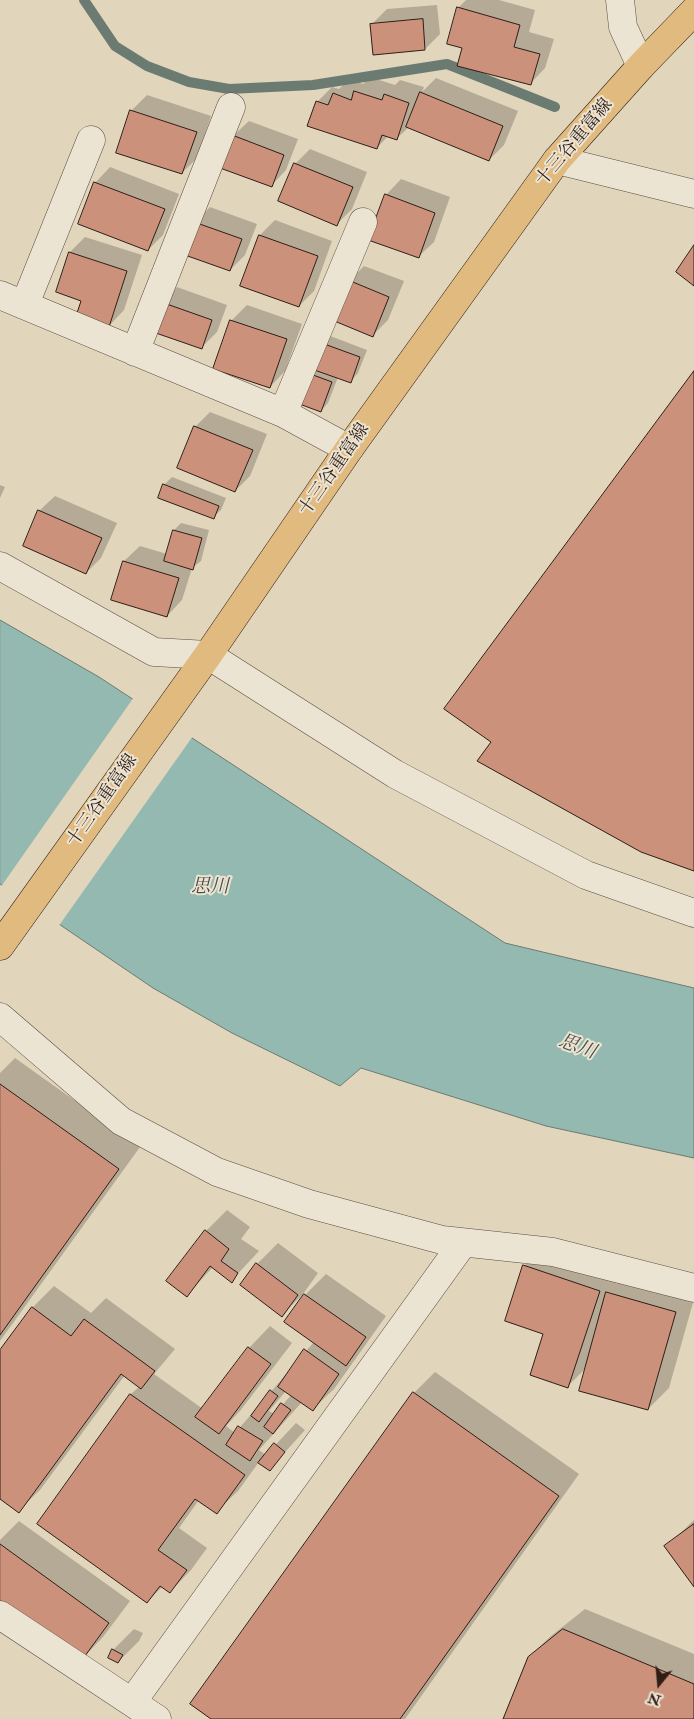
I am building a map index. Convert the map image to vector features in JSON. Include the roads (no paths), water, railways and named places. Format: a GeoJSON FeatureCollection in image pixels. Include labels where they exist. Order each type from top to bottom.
{"type":"FeatureCollection","features":[{"type":"Feature","properties":{"kind":"main road","name":"十三谷重富線"},"geometry":{"type":"LineString","coordinates":[[0,946],[208,655],[349,449],[558,160],[641,66],[694,11]]}},
{"type":"Feature","properties":{"kind":"street"},"geometry":{"type":"LineString","coordinates":[[620,0],[624,27],[641,66]]}},
{"type":"Feature","properties":{"kind":"street"},"geometry":{"type":"LineString","coordinates":[[135,352],[231,107]]}},
{"type":"Feature","properties":{"kind":"street"},"geometry":{"type":"LineString","coordinates":[[91,140],[12,300],[283,413],[349,449]]}},
{"type":"Feature","properties":{"kind":"street"},"geometry":{"type":"LineString","coordinates":[[558,160],[694,194]]}},
{"type":"Feature","properties":{"kind":"street"},"geometry":{"type":"LineString","coordinates":[[283,413],[363,222]]}},
{"type":"Feature","properties":{"kind":"street"},"geometry":{"type":"LineString","coordinates":[[0,566],[154,652],[208,655],[395,774],[586,875],[694,913]]}},
{"type":"Feature","properties":{"kind":"street"},"geometry":{"type":"LineString","coordinates":[[0,1017],[121,1121],[217,1172],[309,1204],[442,1240],[553,1252],[694,1288]]}},
{"type":"Feature","properties":{"kind":"street"},"geometry":{"type":"LineString","coordinates":[[132,1702],[463,1242]]}},
{"type":"Feature","properties":{"kind":"street"},"geometry":{"type":"LineString","coordinates":[[0,1615],[157,1719]]}},
{"type":"Feature","properties":{"kind":"water","name":"思川"},"geometry":{"type":"Polygon","coordinates":[[[0,620],[99,677],[505,943],[694,988],[694,1158],[546,1126],[361,1068],[340,1086],[232,1033],[153,988],[0,884],[0,620]]]}},
{"type":"Feature","properties":{"kind":"waterway"},"geometry":{"type":"LineString","coordinates":[[84,0],[115,46],[147,66],[189,82],[229,89],[313,85],[447,64],[555,107]]}}]}
